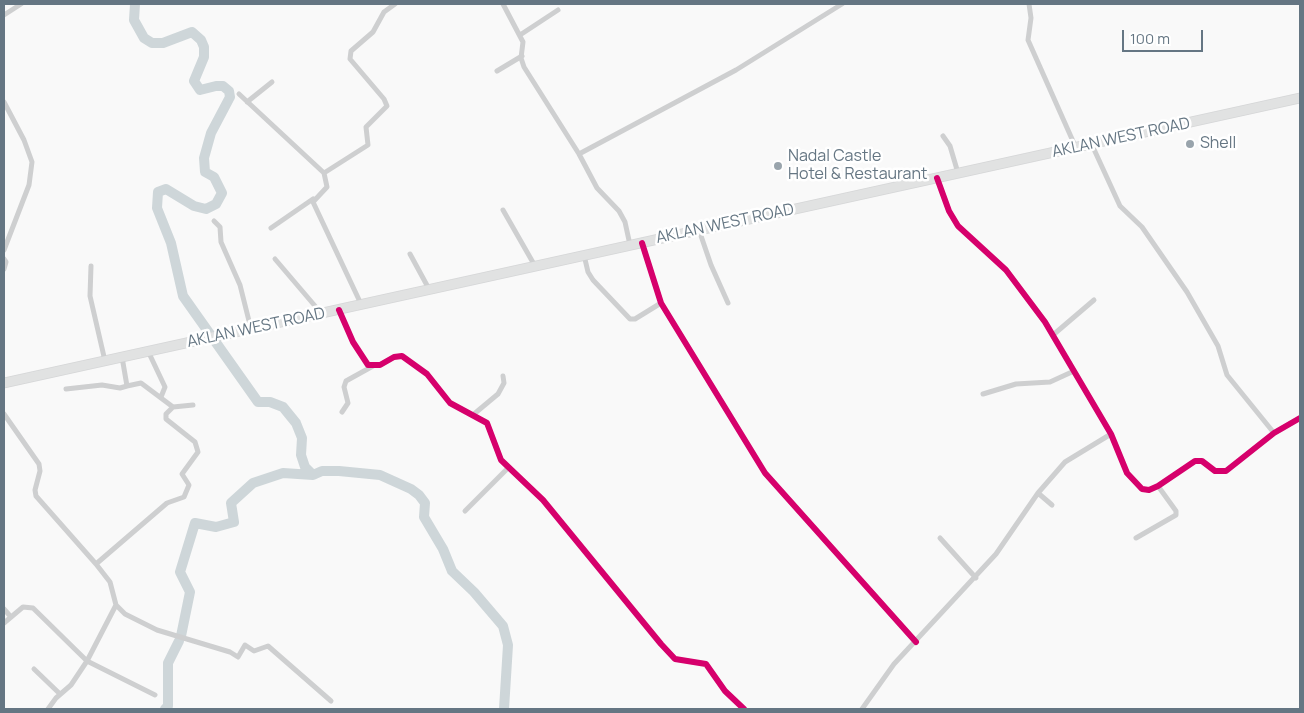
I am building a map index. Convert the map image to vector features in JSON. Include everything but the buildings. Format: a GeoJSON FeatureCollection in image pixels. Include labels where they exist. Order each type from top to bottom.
{"type":"FeatureCollection","features":[{"type":"Feature","properties":{"kind":"main road","name":"AKLAN WEST ROAD"},"geometry":{"type":"LineString","coordinates":[[4,383],[1300,98]]}},
{"type":"Feature","properties":{"kind":"street"},"geometry":{"type":"LineString","coordinates":[[4,15],[14,6],[21,4]]}},
{"type":"Feature","properties":{"kind":"street"},"geometry":{"type":"LineString","coordinates":[[324,173],[368,145],[366,127],[386,106],[384,99],[350,59],[351,51],[373,32],[384,12],[395,4]]}},
{"type":"Feature","properties":{"kind":"street"},"geometry":{"type":"LineString","coordinates":[[503,4],[523,42],[522,56],[524,67],[579,154],[597,188],[619,211],[625,222],[630,246]]}},
{"type":"Feature","properties":{"kind":"street"},"geometry":{"type":"LineString","coordinates":[[579,154],[736,70],[842,4]]}},
{"type":"Feature","properties":{"kind":"street"},"geometry":{"type":"LineString","coordinates":[[1029,4],[1031,18],[1028,40],[1076,148]]}},
{"type":"Feature","properties":{"kind":"street"},"geometry":{"type":"LineString","coordinates":[[520,35],[558,10]]}},
{"type":"Feature","properties":{"kind":"street"},"geometry":{"type":"LineString","coordinates":[[496,72],[522,56]]}},
{"type":"Feature","properties":{"kind":"street"},"geometry":{"type":"LineString","coordinates":[[248,102],[272,82]]}},
{"type":"Feature","properties":{"kind":"street"},"geometry":{"type":"LineString","coordinates":[[239,94],[324,173],[327,187],[271,228]]}},
{"type":"Feature","properties":{"kind":"street"},"geometry":{"type":"LineString","coordinates":[[4,102],[24,140],[32,162],[29,185],[4,250]]}},
{"type":"Feature","properties":{"kind":"street"},"geometry":{"type":"LineString","coordinates":[[943,136],[950,146],[958,173]]}},
{"type":"Feature","properties":{"kind":"street"},"geometry":{"type":"LineString","coordinates":[[1092,145],[1120,206],[1142,226],[1187,292],[1218,346],[1227,375],[1274,433]]}},
{"type":"Feature","properties":{"kind":"street"},"geometry":{"type":"LineString","coordinates":[[937,178],[949,211],[958,226],[1006,270],[1053,335],[1111,434],[1127,473],[1142,489],[1149,490],[1158,486],[1195,461],[1202,462],[1215,471],[1226,471],[1274,433],[1300,418]]}},
{"type":"Feature","properties":{"kind":"street"},"geometry":{"type":"LineString","coordinates":[[313,199],[317,214],[361,304]]}},
{"type":"Feature","properties":{"kind":"street"},"geometry":{"type":"LineString","coordinates":[[503,210],[535,266]]}},
{"type":"Feature","properties":{"kind":"street"},"geometry":{"type":"LineString","coordinates":[[214,221],[220,227],[221,242],[240,285],[251,329]]}},
{"type":"Feature","properties":{"kind":"street"},"geometry":{"type":"LineString","coordinates":[[699,230],[728,303]]}},
{"type":"Feature","properties":{"kind":"street"},"geometry":{"type":"LineString","coordinates":[[642,243],[662,303],[765,473],[916,642]]}},
{"type":"Feature","properties":{"kind":"street"},"geometry":{"type":"LineString","coordinates":[[410,254],[429,289]]}},
{"type":"Feature","properties":{"kind":"street"},"geometry":{"type":"LineString","coordinates":[[584,255],[588,272],[593,280],[630,319],[635,319],[662,303]]}},
{"type":"Feature","properties":{"kind":"street"},"geometry":{"type":"LineString","coordinates":[[4,259],[6,262],[4,269]]}},
{"type":"Feature","properties":{"kind":"street"},"geometry":{"type":"LineString","coordinates":[[275,259],[321,313]]}},
{"type":"Feature","properties":{"kind":"street"},"geometry":{"type":"LineString","coordinates":[[91,266],[90,296],[104,361]]}},
{"type":"Feature","properties":{"kind":"street"},"geometry":{"type":"LineString","coordinates":[[1053,335],[1094,300]]}},
{"type":"Feature","properties":{"kind":"street"},"geometry":{"type":"LineString","coordinates":[[339,310],[363,359],[373,366]]}},
{"type":"Feature","properties":{"kind":"street"},"geometry":{"type":"LineString","coordinates":[[148,351],[165,388],[162,397]]}},
{"type":"Feature","properties":{"kind":"street"},"geometry":{"type":"LineString","coordinates":[[342,412],[348,403],[344,387],[346,381],[373,366],[394,357],[402,356],[427,374],[450,403],[488,423],[501,460],[543,500],[675,659],[706,664],[725,691],[744,709]]}},
{"type":"Feature","properties":{"kind":"street"},"geometry":{"type":"LineString","coordinates":[[122,357],[127,386]]}},
{"type":"Feature","properties":{"kind":"street"},"geometry":{"type":"LineString","coordinates":[[983,394],[1016,384],[1050,382],[1074,372]]}},
{"type":"Feature","properties":{"kind":"street"},"geometry":{"type":"LineString","coordinates":[[474,414],[498,394],[504,383],[503,376]]}},
{"type":"Feature","properties":{"kind":"street"},"geometry":{"type":"LineString","coordinates":[[66,388],[102,384],[120,388],[141,383],[173,407]]}},
{"type":"Feature","properties":{"kind":"street"},"geometry":{"type":"LineString","coordinates":[[96,564],[157,510],[166,503],[184,497],[189,490],[189,485],[182,474],[198,452],[198,446],[166,419],[166,414],[173,407],[193,405]]}},
{"type":"Feature","properties":{"kind":"street"},"geometry":{"type":"LineString","coordinates":[[4,414],[39,464],[40,471],[35,490],[36,496],[110,582],[116,605],[125,614],[157,630],[223,650],[238,657],[245,645],[254,651],[268,646],[331,701]]}},
{"type":"Feature","properties":{"kind":"street"},"geometry":{"type":"LineString","coordinates":[[862,709],[894,664],[976,578],[996,554],[1038,493],[1064,462],[1111,434]]}},
{"type":"Feature","properties":{"kind":"street"},"geometry":{"type":"LineString","coordinates":[[465,511],[508,468]]}},
{"type":"Feature","properties":{"kind":"street"},"geometry":{"type":"LineString","coordinates":[[1136,538],[1176,515],[1176,511],[1158,486]]}},
{"type":"Feature","properties":{"kind":"street"},"geometry":{"type":"LineString","coordinates":[[1038,493],[1052,505]]}},
{"type":"Feature","properties":{"kind":"street"},"geometry":{"type":"LineString","coordinates":[[940,538],[976,578]]}},
{"type":"Feature","properties":{"kind":"street"},"geometry":{"type":"LineString","coordinates":[[48,709],[60,694],[71,685],[87,661],[116,605]]}},
{"type":"Feature","properties":{"kind":"street"},"geometry":{"type":"LineString","coordinates":[[4,623],[23,607],[33,608],[87,661],[156,695]]}},
{"type":"Feature","properties":{"kind":"street"},"geometry":{"type":"LineString","coordinates":[[4,609],[11,617]]}},
{"type":"Feature","properties":{"kind":"street"},"geometry":{"type":"LineString","coordinates":[[34,669],[60,694]]}},
{"type":"Feature","properties":{"kind":"waterway"},"geometry":{"type":"LineString","coordinates":[[135,4],[134,20],[144,38],[152,43],[163,43],[192,32],[201,40],[204,47],[204,57],[194,81],[200,90],[223,86],[229,91],[230,97],[211,133],[204,158],[205,172],[214,177],[222,193],[216,204],[206,209],[194,206],[166,189],[158,192],[157,208],[171,243],[183,296],[258,402],[270,402],[283,407],[296,423],[302,438],[301,455],[305,467],[313,475]]}},
{"type":"Feature","properties":{"kind":"waterway"},"geometry":{"type":"LineString","coordinates":[[181,636],[190,592],[180,572],[195,523],[216,527],[234,522],[231,503],[253,483],[283,473],[313,475],[322,471],[339,471],[380,475],[411,489],[419,495],[425,503],[424,517],[443,549],[452,571],[474,592],[503,626],[508,645],[504,709]]}},
{"type":"Feature","properties":{"kind":"waterway"},"geometry":{"type":"LineString","coordinates":[[165,709],[168,706],[168,663],[179,641]]}},
{"type":"Feature","properties":{"kind":"cycle path"},"geometry":{"type":"LineString","coordinates":[[937,178],[949,211],[958,226],[1006,270],[1045,322],[1111,434],[1127,473],[1142,489],[1149,490],[1158,486],[1195,461],[1202,461],[1215,471],[1226,471],[1274,433],[1300,418]]}},
{"type":"Feature","properties":{"kind":"cycle path"},"geometry":{"type":"LineString","coordinates":[[642,243],[661,303],[765,473],[916,642]]}},
{"type":"Feature","properties":{"kind":"cycle path"},"geometry":{"type":"LineString","coordinates":[[339,310],[353,342],[368,365],[380,365],[394,357],[402,356],[427,374],[450,403],[487,423],[501,460],[543,500],[661,644],[675,659],[706,664],[725,691],[744,709]]}},
{"type":"Feature","properties":{"kind":"place","name":"Shell"},"geometry":{"type":"Point","coordinates":[1190,144]}},
{"type":"Feature","properties":{"kind":"place","name":"Nadal Castle Hotel & Restaurant"},"geometry":{"type":"Point","coordinates":[778,166]}}]}
